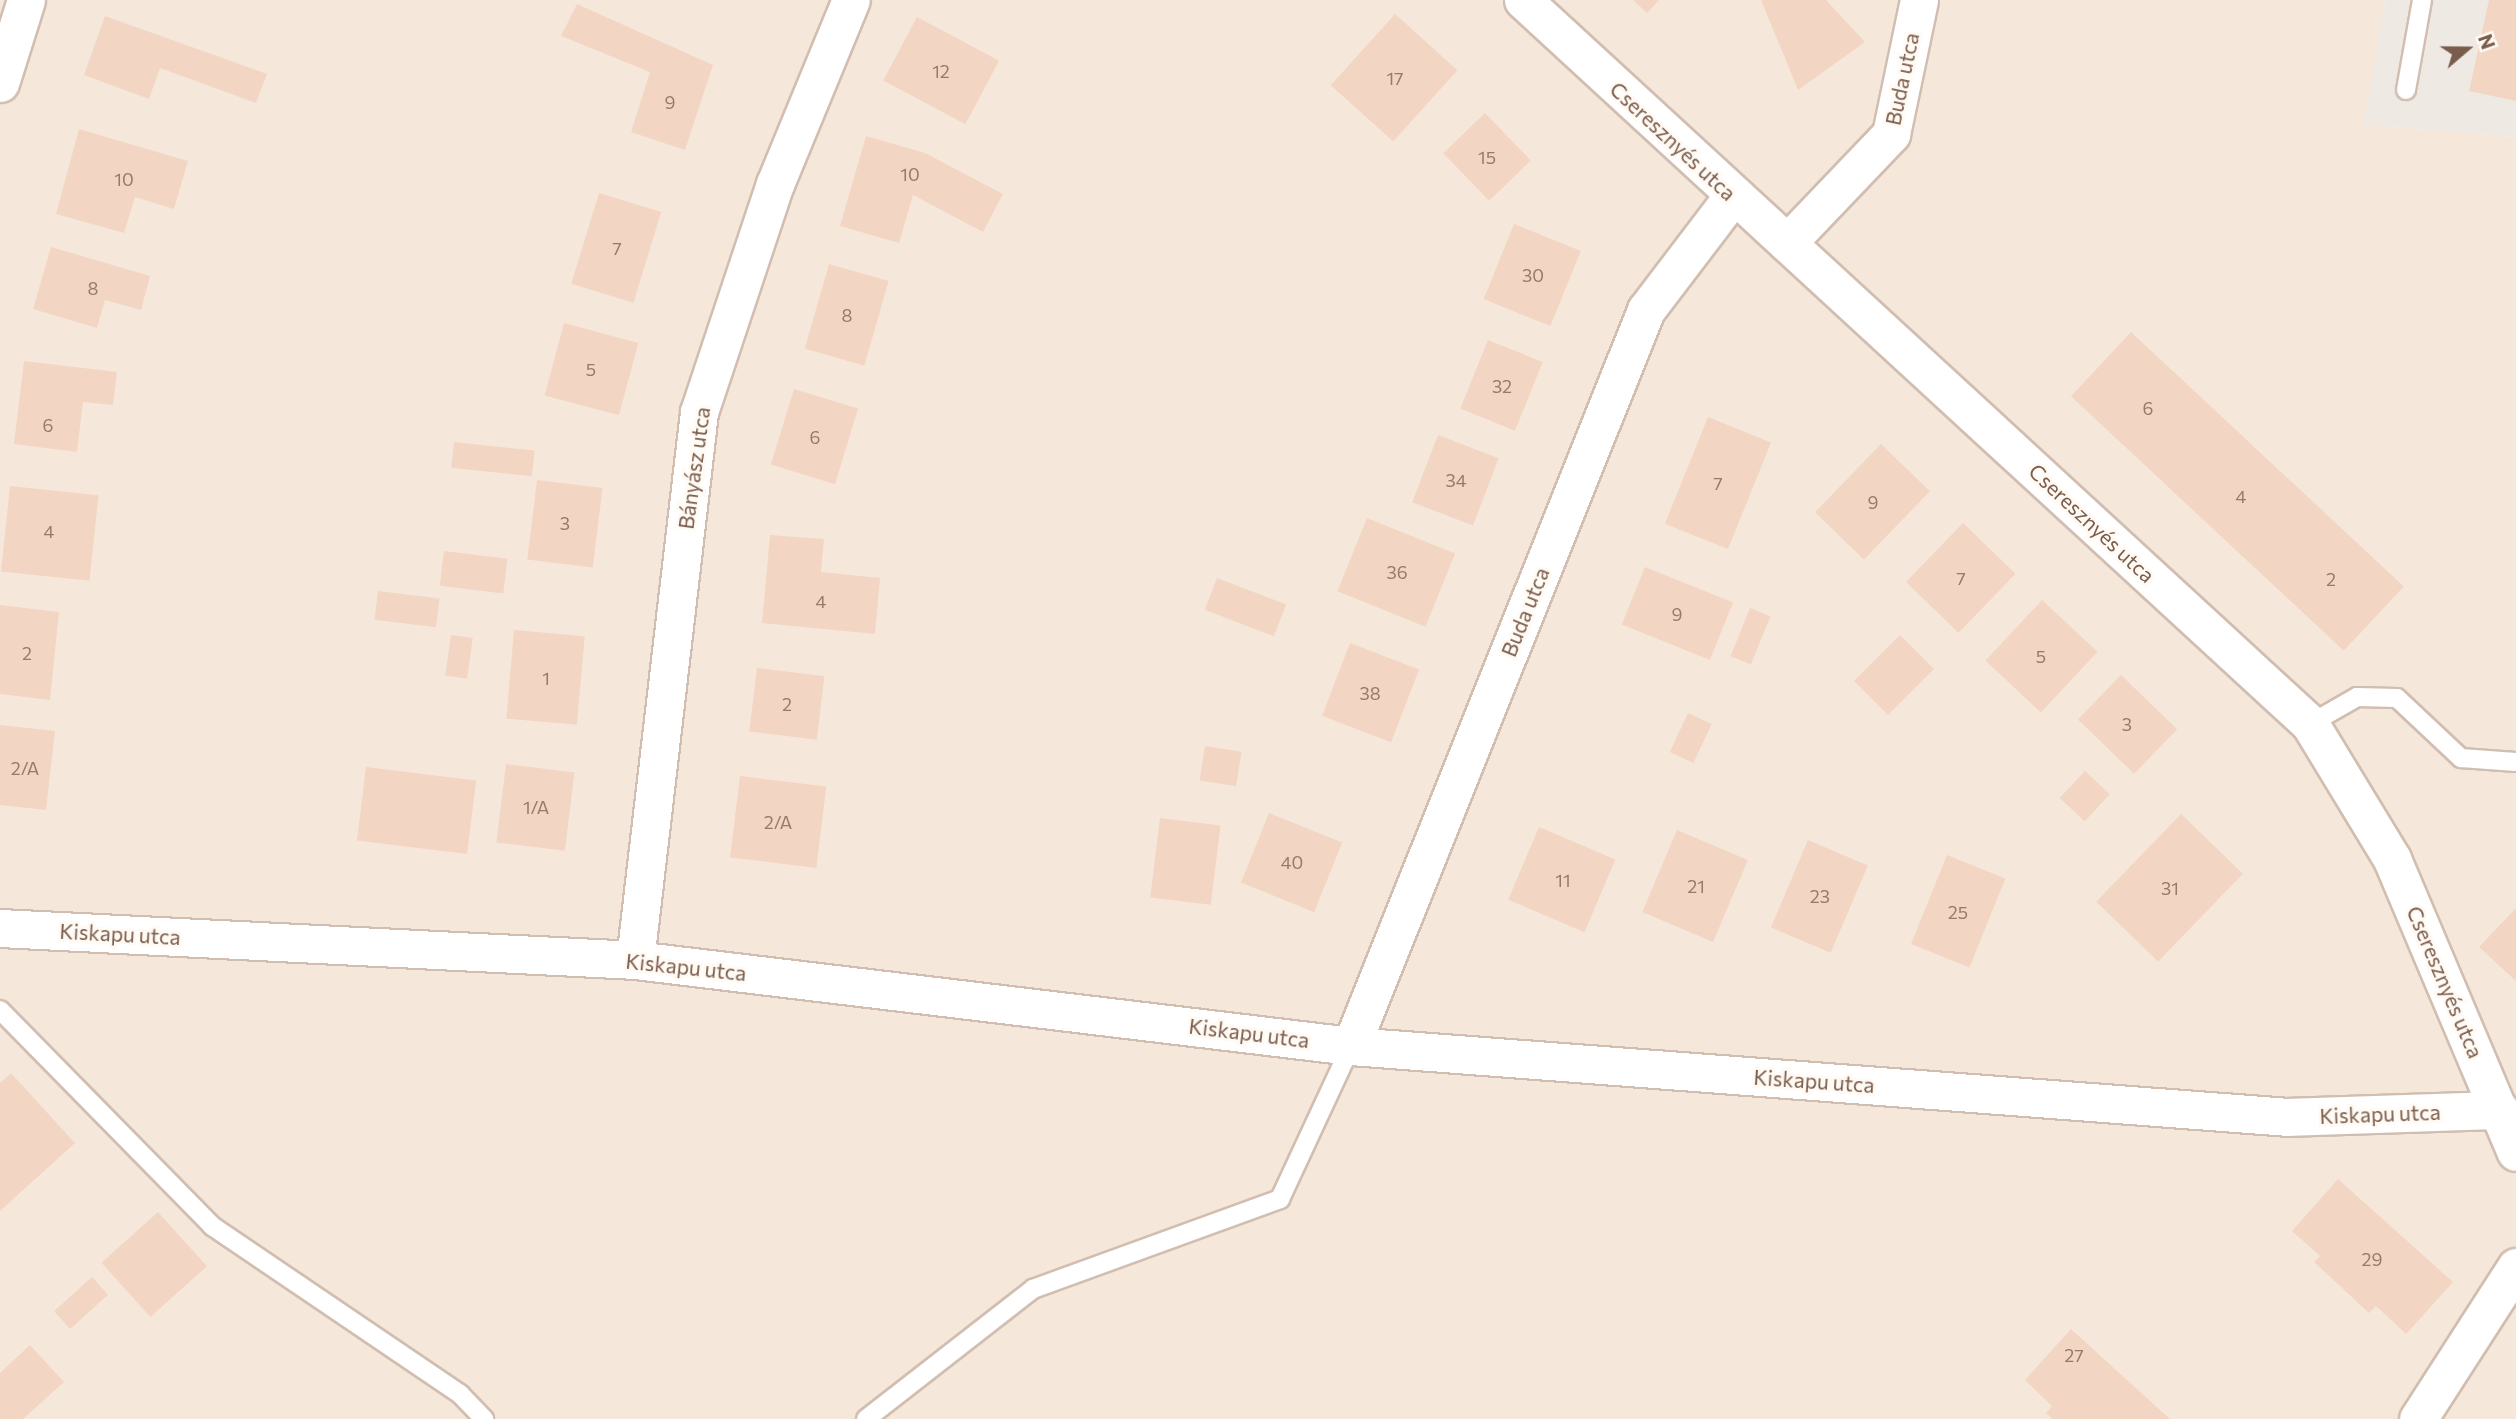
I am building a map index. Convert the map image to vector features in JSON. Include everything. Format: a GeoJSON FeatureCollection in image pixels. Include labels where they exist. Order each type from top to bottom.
{"type":"FeatureCollection","features":[{"type":"Feature","properties":{"kind":"street"},"geometry":{"type":"LineString","coordinates":[[0,83],[26,0]]}},
{"type":"Feature","properties":{"kind":"street","name":"Bányász utca"},"geometry":{"type":"LineString","coordinates":[[635,960],[699,412],[775,184],[851,0]]}},
{"type":"Feature","properties":{"kind":"street","name":"Cseresznyés utca"},"geometry":{"type":"LineString","coordinates":[[1524,0],[1732,197],[1787,243],[2310,724],[2392,859],[2516,1152]]}},
{"type":"Feature","properties":{"kind":"street","name":"Buda utca"},"geometry":{"type":"LineString","coordinates":[[1787,243],[1891,134],[1919,0]]}},
{"type":"Feature","properties":{"kind":"street","name":"Buda utca"},"geometry":{"type":"LineString","coordinates":[[1351,1046],[1646,310],[1732,197]]}},
{"type":"Feature","properties":{"kind":"street","name":"Kiskapu utca"},"geometry":{"type":"LineString","coordinates":[[0,928],[635,960],[1351,1046],[2288,1117],[2500,1110]]}},
{"type":"Feature","properties":{"kind":"street"},"geometry":{"type":"LineString","coordinates":[[2418,1419],[2516,1267]]}},
{"type":"Feature","properties":{"kind":"lane"},"geometry":{"type":"LineString","coordinates":[[2406,90],[2422,0]]}},
{"type":"Feature","properties":{"kind":"lane"},"geometry":{"type":"LineString","coordinates":[[2310,724],[2357,697],[2397,698],[2461,758],[2516,762]]}},
{"type":"Feature","properties":{"kind":"lane"},"geometry":{"type":"LineString","coordinates":[[0,1010],[212,1226],[460,1394],[484,1419]]}},
{"type":"Feature","properties":{"kind":"lane"},"geometry":{"type":"LineString","coordinates":[[866,1419],[1033,1289],[1280,1199],[1351,1046]]}},
{"type":"Feature","properties":{"kind":"shaded area"},"geometry":{"type":"Polygon","coordinates":[[[0,0],[2386,0],[2364,125],[2516,137],[2516,1419],[0,1419],[0,0]]]}},
{"type":"Feature","properties":{"kind":"shaded area"},"geometry":{"type":"Polygon","coordinates":[[[2386,0],[2516,0],[2516,137],[2363,125],[2386,0]]]}},
{"type":"Feature","properties":{"kind":"building"},"geometry":{"type":"Polygon","coordinates":[[[1633,0],[1659,0],[1647,13],[1633,0]]]}},
{"type":"Feature","properties":{"kind":"building"},"geometry":{"type":"Polygon","coordinates":[[[1761,0],[1826,0],[1865,42],[1798,90],[1761,0]]]}},
{"type":"Feature","properties":{"kind":"building"},"geometry":{"type":"Polygon","coordinates":[[[2489,0],[2516,0],[2516,101],[2469,91],[2489,0]]]}},
{"type":"Feature","properties":{"kind":"building"},"geometry":{"type":"Polygon","coordinates":[[[577,4],[713,65],[685,150],[631,132],[650,72],[561,36],[577,4]]]}},
{"type":"Feature","properties":{"kind":"building"},"geometry":{"type":"Polygon","coordinates":[[[1395,14],[1457,70],[1393,142],[1331,85],[1395,14]]]}},
{"type":"Feature","properties":{"kind":"building"},"geometry":{"type":"Polygon","coordinates":[[[105,16],[267,74],[256,103],[160,68],[149,99],[84,75],[105,16]]]}},
{"type":"Feature","properties":{"kind":"building"},"geometry":{"type":"Polygon","coordinates":[[[917,17],[999,61],[965,124],[883,81],[917,17]]]}},
{"type":"Feature","properties":{"kind":"building"},"geometry":{"type":"Polygon","coordinates":[[[1485,113],[1531,160],[1489,201],[1443,153],[1485,113]]]}},
{"type":"Feature","properties":{"kind":"building"},"geometry":{"type":"Polygon","coordinates":[[[79,129],[188,161],[174,209],[135,197],[124,233],[56,214],[79,129]]]}},
{"type":"Feature","properties":{"kind":"building"},"geometry":{"type":"Polygon","coordinates":[[[866,136],[925,153],[1003,194],[983,232],[913,195],[899,243],[840,226],[866,136]]]}},
{"type":"Feature","properties":{"kind":"building"},"geometry":{"type":"Polygon","coordinates":[[[599,193],[661,212],[633,303],[571,284],[599,193]]]}},
{"type":"Feature","properties":{"kind":"building"},"geometry":{"type":"Polygon","coordinates":[[[1514,224],[1581,251],[1550,326],[1484,299],[1514,224]]]}},
{"type":"Feature","properties":{"kind":"building"},"geometry":{"type":"Polygon","coordinates":[[[51,247],[150,276],[141,310],[105,300],[97,328],[33,309],[51,247]]]}},
{"type":"Feature","properties":{"kind":"building"},"geometry":{"type":"Polygon","coordinates":[[[829,264],[889,281],[864,366],[805,349],[829,264]]]}},
{"type":"Feature","properties":{"kind":"building"},"geometry":{"type":"Polygon","coordinates":[[[564,323],[638,343],[619,415],[545,395],[564,323]]]}},
{"type":"Feature","properties":{"kind":"building"},"geometry":{"type":"Polygon","coordinates":[[[2131,332],[2404,586],[2344,651],[2071,396],[2131,332]]]}},
{"type":"Feature","properties":{"kind":"building"},"geometry":{"type":"Polygon","coordinates":[[[1488,340],[1543,362],[1515,431],[1460,409],[1488,340]]]}},
{"type":"Feature","properties":{"kind":"building"},"geometry":{"type":"Polygon","coordinates":[[[24,361],[117,372],[113,405],[83,402],[77,452],[14,444],[24,361]]]}},
{"type":"Feature","properties":{"kind":"building"},"geometry":{"type":"Polygon","coordinates":[[[794,389],[858,409],[835,484],[771,465],[794,389]]]}},
{"type":"Feature","properties":{"kind":"building"},"geometry":{"type":"Polygon","coordinates":[[[1708,417],[1771,442],[1728,549],[1665,524],[1708,417]]]}},
{"type":"Feature","properties":{"kind":"building"},"geometry":{"type":"Polygon","coordinates":[[[1438,435],[1499,458],[1473,526],[1412,502],[1438,435]]]}},
{"type":"Feature","properties":{"kind":"building"},"geometry":{"type":"Polygon","coordinates":[[[454,442],[535,450],[532,476],[451,468],[454,442]]]}},
{"type":"Feature","properties":{"kind":"building"},"geometry":{"type":"Polygon","coordinates":[[[1881,444],[1930,491],[1864,560],[1815,512],[1881,444]]]}},
{"type":"Feature","properties":{"kind":"building"},"geometry":{"type":"Polygon","coordinates":[[[537,480],[603,488],[593,567],[527,559],[537,480]]]}},
{"type":"Feature","properties":{"kind":"building"},"geometry":{"type":"Polygon","coordinates":[[[10,486],[99,495],[90,581],[1,572],[10,486]]]}},
{"type":"Feature","properties":{"kind":"building"},"geometry":{"type":"Polygon","coordinates":[[[1367,518],[1455,554],[1425,627],[1337,591],[1367,518]]]}},
{"type":"Feature","properties":{"kind":"building"},"geometry":{"type":"Polygon","coordinates":[[[1963,523],[2016,574],[1959,633],[1906,582],[1963,523]]]}},
{"type":"Feature","properties":{"kind":"building"},"geometry":{"type":"Polygon","coordinates":[[[770,535],[824,539],[821,572],[880,578],[875,634],[762,623],[770,535]]]}},
{"type":"Feature","properties":{"kind":"building"},"geometry":{"type":"Polygon","coordinates":[[[444,551],[508,559],[503,594],[440,586],[444,551]]]}},
{"type":"Feature","properties":{"kind":"building"},"geometry":{"type":"Polygon","coordinates":[[[1645,567],[1733,603],[1710,660],[1622,624],[1645,567]]]}},
{"type":"Feature","properties":{"kind":"building"},"geometry":{"type":"Polygon","coordinates":[[[1217,578],[1286,605],[1274,636],[1205,610],[1217,578]]]}},
{"type":"Feature","properties":{"kind":"building"},"geometry":{"type":"Polygon","coordinates":[[[378,591],[440,599],[436,627],[374,620],[378,591]]]}},
{"type":"Feature","properties":{"kind":"building"},"geometry":{"type":"Polygon","coordinates":[[[2042,600],[2098,652],[2041,713],[1985,661],[2042,600]]]}},
{"type":"Feature","properties":{"kind":"building"},"geometry":{"type":"Polygon","coordinates":[[[0,605],[59,612],[50,700],[0,694],[0,605]]]}},
{"type":"Feature","properties":{"kind":"building"},"geometry":{"type":"Polygon","coordinates":[[[1750,608],[1770,616],[1751,664],[1731,656],[1750,608]]]}},
{"type":"Feature","properties":{"kind":"building"},"geometry":{"type":"Polygon","coordinates":[[[514,630],[585,636],[577,725],[506,719],[514,630]]]}},
{"type":"Feature","properties":{"kind":"building"},"geometry":{"type":"Polygon","coordinates":[[[451,635],[473,638],[467,679],[445,676],[451,635]]]}},
{"type":"Feature","properties":{"kind":"building"},"geometry":{"type":"Polygon","coordinates":[[[1900,635],[1934,669],[1888,715],[1854,681],[1900,635]]]}},
{"type":"Feature","properties":{"kind":"building"},"geometry":{"type":"Polygon","coordinates":[[[1350,643],[1419,670],[1391,742],[1322,716],[1350,643]]]}},
{"type":"Feature","properties":{"kind":"building"},"geometry":{"type":"Polygon","coordinates":[[[757,668],[824,676],[817,740],[749,732],[757,668]]]}},
{"type":"Feature","properties":{"kind":"building"},"geometry":{"type":"Polygon","coordinates":[[[2121,675],[2177,729],[2134,774],[2078,720],[2121,675]]]}},
{"type":"Feature","properties":{"kind":"building"},"geometry":{"type":"Polygon","coordinates":[[[1688,713],[1712,724],[1693,763],[1670,752],[1688,713]]]}},
{"type":"Feature","properties":{"kind":"building"},"geometry":{"type":"Polygon","coordinates":[[[0,725],[55,731],[46,810],[0,805],[0,725]]]}},
{"type":"Feature","properties":{"kind":"building"},"geometry":{"type":"Polygon","coordinates":[[[1205,746],[1242,752],[1236,786],[1200,781],[1205,746]]]}},
{"type":"Feature","properties":{"kind":"building"},"geometry":{"type":"Polygon","coordinates":[[[506,764],[574,772],[565,851],[496,842],[506,764]]]}},
{"type":"Feature","properties":{"kind":"building"},"geometry":{"type":"Polygon","coordinates":[[[366,767],[476,781],[467,854],[357,840],[366,767]]]}},
{"type":"Feature","properties":{"kind":"building"},"geometry":{"type":"Polygon","coordinates":[[[2085,771],[2110,794],[2085,821],[2060,798],[2085,771]]]}},
{"type":"Feature","properties":{"kind":"building"},"geometry":{"type":"Polygon","coordinates":[[[740,776],[826,787],[816,868],[730,857],[740,776]]]}},
{"type":"Feature","properties":{"kind":"building"},"geometry":{"type":"Polygon","coordinates":[[[1269,813],[1342,843],[1314,912],[1241,883],[1269,813]]]}},
{"type":"Feature","properties":{"kind":"building"},"geometry":{"type":"Polygon","coordinates":[[[2181,814],[2243,874],[2158,962],[2096,902],[2181,814]]]}},
{"type":"Feature","properties":{"kind":"building"},"geometry":{"type":"Polygon","coordinates":[[[1160,818],[1221,825],[1211,905],[1150,897],[1160,818]]]}},
{"type":"Feature","properties":{"kind":"building"},"geometry":{"type":"Polygon","coordinates":[[[1539,827],[1615,859],[1585,932],[1508,900],[1539,827]]]}},
{"type":"Feature","properties":{"kind":"building"},"geometry":{"type":"Polygon","coordinates":[[[1677,830],[1748,860],[1713,942],[1642,912],[1677,830]]]}},
{"type":"Feature","properties":{"kind":"building"},"geometry":{"type":"Polygon","coordinates":[[[1808,840],[1868,865],[1831,953],[1771,927],[1808,840]]]}},
{"type":"Feature","properties":{"kind":"building"},"geometry":{"type":"Polygon","coordinates":[[[1947,855],[2005,879],[1969,968],[1911,944],[1947,855]]]}},
{"type":"Feature","properties":{"kind":"building"},"geometry":{"type":"Polygon","coordinates":[[[2516,910],[2516,981],[2479,947],[2516,910]]]}},
{"type":"Feature","properties":{"kind":"building"},"geometry":{"type":"Polygon","coordinates":[[[11,1073],[75,1143],[0,1211],[0,1083],[11,1073]]]}},
{"type":"Feature","properties":{"kind":"building"},"geometry":{"type":"Polygon","coordinates":[[[2338,1179],[2453,1282],[2406,1334],[2376,1306],[2369,1313],[2314,1262],[2320,1256],[2292,1231],[2338,1179]]]}},
{"type":"Feature","properties":{"kind":"building"},"geometry":{"type":"Polygon","coordinates":[[[158,1212],[207,1266],[150,1317],[102,1263],[158,1212]]]}},
{"type":"Feature","properties":{"kind":"building"},"geometry":{"type":"Polygon","coordinates":[[[92,1277],[108,1295],[70,1329],[54,1311],[92,1277]]]}},
{"type":"Feature","properties":{"kind":"building"},"geometry":{"type":"Polygon","coordinates":[[[2071,1329],[2170,1419],[2053,1419],[2046,1413],[2052,1406],[2025,1380],[2071,1329]]]}},
{"type":"Feature","properties":{"kind":"building"},"geometry":{"type":"Polygon","coordinates":[[[30,1345],[64,1382],[23,1419],[0,1419],[0,1373],[30,1345]]]}}]}
